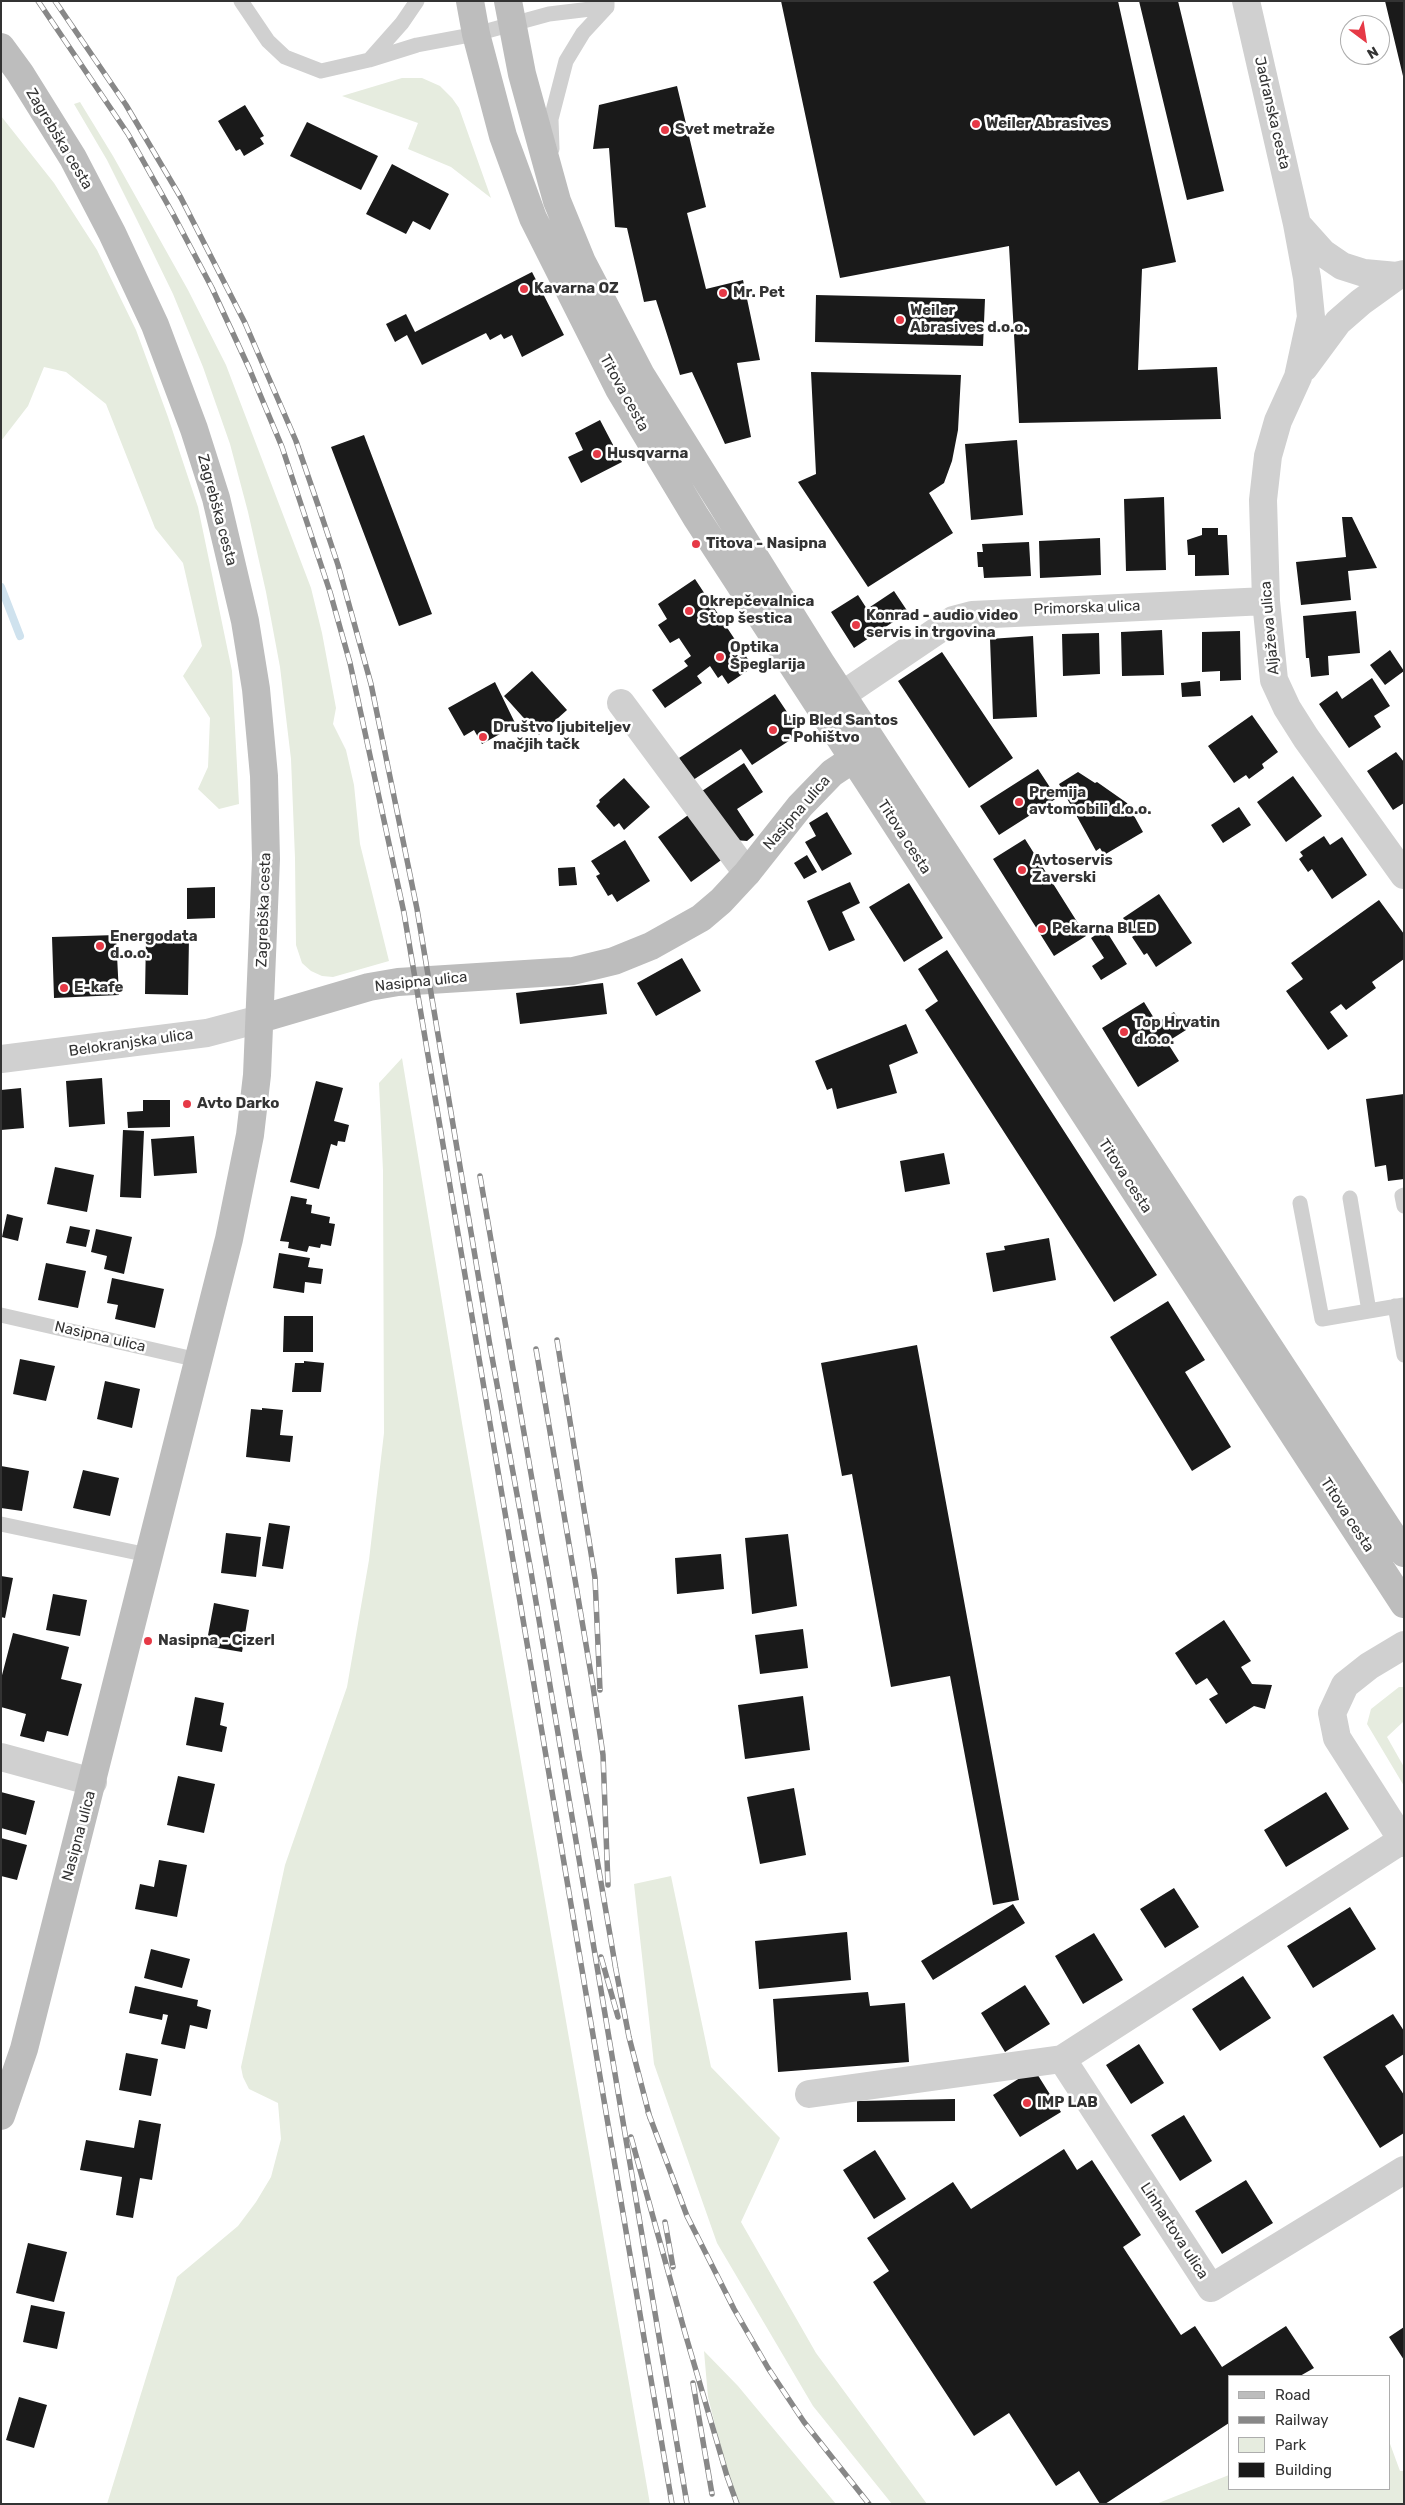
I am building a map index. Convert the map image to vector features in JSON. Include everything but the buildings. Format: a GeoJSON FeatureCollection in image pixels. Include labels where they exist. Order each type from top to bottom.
{"type":"FeatureCollection","features":[{"type":"Feature","properties":{"kind":"main road","name":"Titova cesta"},"geometry":{"type":"LineString","coordinates":[[470,1],[476,34],[503,136],[533,218],[619,388],[696,518],[1404,1604]]}},
{"type":"Feature","properties":{"kind":"main road","name":"Titova cesta"},"geometry":{"type":"LineString","coordinates":[[509,12],[522,74],[557,201],[582,262],[641,375],[842,695],[1404,1553]]}},
{"type":"Feature","properties":{"kind":"main road","name":"Zagrebška cesta"},"geometry":{"type":"LineString","coordinates":[[1,47],[20,72],[73,158],[116,241],[155,325],[194,429],[216,498],[245,621],[256,689],[264,776],[266,859],[260,1019]]}},
{"type":"Feature","properties":{"kind":"main road","name":"Nasipna ulica"},"geometry":{"type":"LineString","coordinates":[[1,2116],[24,2049],[229,1239],[250,1135],[257,1075],[260,1019],[324,999],[398,982],[573,971],[614,961],[651,946],[701,918],[747,873],[800,806],[832,773],[853,759]]}},
{"type":"Feature","properties":{"kind":"street","name":"Jadranska cesta"},"geometry":{"type":"LineString","coordinates":[[1246,1],[1297,224]]}},
{"type":"Feature","properties":{"kind":"street"},"geometry":{"type":"LineString","coordinates":[[1297,224],[1323,253],[1342,266],[1364,273],[1400,275]]}},
{"type":"Feature","properties":{"kind":"street","name":"Aljaževa ulica"},"geometry":{"type":"LineString","coordinates":[[1297,224],[1307,278],[1311,317],[1298,377]]}},
{"type":"Feature","properties":{"kind":"street","name":"Aljaževa ulica"},"geometry":{"type":"LineString","coordinates":[[1400,275],[1361,302],[1338,322],[1298,377],[1278,421],[1268,456],[1263,500],[1266,600],[1274,680],[1287,708],[1404,875]]}},
{"type":"Feature","properties":{"kind":"street","name":"Primorska ulica"},"geometry":{"type":"LineString","coordinates":[[842,695],[953,620],[972,615],[1266,600]]}},
{"type":"Feature","properties":{"kind":"street"},"geometry":{"type":"LineString","coordinates":[[621,703],[747,873]]}},
{"type":"Feature","properties":{"kind":"street","name":"Belokranjska ulica"},"geometry":{"type":"LineString","coordinates":[[1,1060],[207,1033],[260,1019]]}},
{"type":"Feature","properties":{"kind":"street"},"geometry":{"type":"LineString","coordinates":[[809,2094],[1062,2059],[1403,1841],[1337,1738],[1332,1713],[1345,1685],[1397,1653]]}},
{"type":"Feature","properties":{"kind":"street"},"geometry":{"type":"LineString","coordinates":[[1,1757],[93,1782]]}},
{"type":"Feature","properties":{"kind":"street","name":"Linhartova ulica"},"geometry":{"type":"LineString","coordinates":[[1062,2059],[1211,2288],[1404,2170]]}},
{"type":"Feature","properties":{"kind":"lane"},"geometry":{"type":"LineString","coordinates":[[241,1],[268,41],[286,58],[321,71],[370,60],[442,38],[476,34],[509,12],[549,14],[607,4]]}},
{"type":"Feature","properties":{"kind":"lane"},"geometry":{"type":"LineString","coordinates":[[370,60],[402,23],[417,1]]}},
{"type":"Feature","properties":{"kind":"lane"},"geometry":{"type":"LineString","coordinates":[[557,201],[551,137],[554,103],[566,60],[607,4]]}},
{"type":"Feature","properties":{"kind":"lane"},"geometry":{"type":"LineString","coordinates":[[1404,1195],[1404,1206]]}},
{"type":"Feature","properties":{"kind":"lane"},"geometry":{"type":"LineString","coordinates":[[1350,1198],[1369,1310]]}},
{"type":"Feature","properties":{"kind":"lane"},"geometry":{"type":"LineString","coordinates":[[1300,1203],[1322,1318],[1400,1305],[1404,1355]]}},
{"type":"Feature","properties":{"kind":"lane","name":"Nasipna ulica"},"geometry":{"type":"LineString","coordinates":[[1,1315],[198,1360]]}},
{"type":"Feature","properties":{"kind":"lane"},"geometry":{"type":"LineString","coordinates":[[1,1524],[148,1555]]}},
{"type":"Feature","properties":{"kind":"green space"},"geometry":{"type":"Polygon","coordinates":[[[402,78],[422,78],[440,86],[452,98],[459,108],[491,198],[451,167],[408,149],[418,123],[342,96],[402,78]]]}},
{"type":"Feature","properties":{"kind":"green space"},"geometry":{"type":"Polygon","coordinates":[[[80,102],[113,156],[188,290],[226,365],[311,588],[322,633],[336,708],[333,724],[346,750],[354,785],[360,844],[389,961],[333,977],[322,976],[311,971],[302,963],[296,945],[291,759],[280,667],[248,512],[230,444],[203,367],[173,294],[137,220],[107,160],[74,104],[80,102]]]}},
{"type":"Feature","properties":{"kind":"green space"},"geometry":{"type":"Polygon","coordinates":[[[1,116],[54,183],[97,250],[136,330],[168,417],[198,507],[232,671],[239,804],[219,809],[198,789],[208,767],[210,718],[183,676],[202,646],[183,563],[155,528],[106,404],[66,372],[44,367],[28,406],[1,441],[1,116]]]}},
{"type":"Feature","properties":{"kind":"green space"},"geometry":{"type":"Polygon","coordinates":[[[402,1058],[462,1423],[650,2504],[107,2504],[177,2277],[238,2226],[256,2202],[271,2177],[281,2139],[278,2103],[249,2089],[243,2077],[241,2067],[285,1865],[347,1687],[369,1560],[384,1433],[383,1171],[379,1083],[402,1058]]]}},
{"type":"Feature","properties":{"kind":"green space"},"geometry":{"type":"Polygon","coordinates":[[[1399,1687],[1404,1687],[1404,1721],[1387,1737],[1404,1767],[1404,1786],[1367,1724],[1371,1709],[1399,1687]]]}},
{"type":"Feature","properties":{"kind":"green space"},"geometry":{"type":"Polygon","coordinates":[[[671,1876],[711,2067],[780,2138],[741,2222],[816,2353],[927,2504],[892,2504],[813,2406],[717,2243],[654,2064],[634,1884],[671,1876]]]}},
{"type":"Feature","properties":{"kind":"green space"},"geometry":{"type":"Polygon","coordinates":[[[704,2351],[738,2386],[836,2504],[735,2504],[708,2397],[704,2351]]]}},
{"type":"Feature","properties":{"kind":"green space"},"geometry":{"type":"Polygon","coordinates":[[[1390,2444],[1400,2471],[1404,2471],[1404,2504],[1156,2504],[1228,2475],[1228,2490],[1390,2490],[1390,2444]]]}},
{"type":"Feature","properties":{"kind":"waterway"},"geometry":{"type":"LineString","coordinates":[[1,587],[20,636]]}},
{"type":"Feature","properties":{"kind":"railway"},"geometry":{"type":"LineString","coordinates":[[38,1],[128,134],[212,288],[249,368],[282,447],[330,592],[350,663],[404,913],[672,2504]]}},
{"type":"Feature","properties":{"kind":"railway"},"geometry":{"type":"LineString","coordinates":[[55,1],[126,105],[181,198],[245,323],[296,441],[338,565],[371,684],[417,909],[490,1346],[530,1566],[687,2504]]}},
{"type":"Feature","properties":{"kind":"railway"},"geometry":{"type":"LineString","coordinates":[[480,1176],[616,1970]]}},
{"type":"Feature","properties":{"kind":"railway"},"geometry":{"type":"LineString","coordinates":[[557,1340],[595,1578],[600,1690]]}},
{"type":"Feature","properties":{"kind":"railway"},"geometry":{"type":"LineString","coordinates":[[536,1349],[603,1755],[608,1885]]}},
{"type":"Feature","properties":{"kind":"railway"},"geometry":{"type":"LineString","coordinates":[[601,1957],[618,2017]]}},
{"type":"Feature","properties":{"kind":"railway"},"geometry":{"type":"LineString","coordinates":[[615,1965],[629,2037],[650,2118]]}},
{"type":"Feature","properties":{"kind":"railway"},"geometry":{"type":"LineString","coordinates":[[648,2112],[687,2216],[734,2309],[768,2368],[804,2422],[869,2504]]}},
{"type":"Feature","properties":{"kind":"railway"},"geometry":{"type":"LineString","coordinates":[[631,2137],[685,2333],[737,2504]]}},
{"type":"Feature","properties":{"kind":"railway"},"geometry":{"type":"LineString","coordinates":[[665,2222],[673,2267]]}},
{"type":"Feature","properties":{"kind":"railway"},"geometry":{"type":"LineString","coordinates":[[693,2383],[712,2494]]}},
{"type":"Feature","properties":{"kind":"place","name":"Weiler Abrasives"},"geometry":{"type":"Point","coordinates":[976,124]}},
{"type":"Feature","properties":{"kind":"place","name":"Svet metraže"},"geometry":{"type":"Point","coordinates":[665,130]}},
{"type":"Feature","properties":{"kind":"place","name":"Kavarna OZ"},"geometry":{"type":"Point","coordinates":[524,289]}},
{"type":"Feature","properties":{"kind":"place","name":"Mr. Pet"},"geometry":{"type":"Point","coordinates":[723,293]}},
{"type":"Feature","properties":{"kind":"place","name":"Weiler Abrasives d.o.o."},"geometry":{"type":"Point","coordinates":[900,320]}},
{"type":"Feature","properties":{"kind":"place","name":"Husqvarna"},"geometry":{"type":"Point","coordinates":[597,454]}},
{"type":"Feature","properties":{"kind":"place","name":"Titova - Nasipna"},"geometry":{"type":"Point","coordinates":[696,544]}},
{"type":"Feature","properties":{"kind":"place","name":"Okrepčevalnica Stop šestica"},"geometry":{"type":"Point","coordinates":[689,611]}},
{"type":"Feature","properties":{"kind":"place","name":"Konrad - audio video servis in trgovina"},"geometry":{"type":"Point","coordinates":[856,625]}},
{"type":"Feature","properties":{"kind":"place","name":"Optika Špeglarija"},"geometry":{"type":"Point","coordinates":[720,657]}},
{"type":"Feature","properties":{"kind":"place","name":"Lip Bled Santos - Pohištvo"},"geometry":{"type":"Point","coordinates":[773,730]}},
{"type":"Feature","properties":{"kind":"place","name":"Društvo ljubiteljev mačjih tačk"},"geometry":{"type":"Point","coordinates":[483,737]}},
{"type":"Feature","properties":{"kind":"place","name":"Premija avtomobili d.o.o."},"geometry":{"type":"Point","coordinates":[1019,802]}},
{"type":"Feature","properties":{"kind":"place","name":"Avtoservis Zaverski"},"geometry":{"type":"Point","coordinates":[1022,870]}},
{"type":"Feature","properties":{"kind":"place","name":"Pekarna BLED"},"geometry":{"type":"Point","coordinates":[1042,929]}},
{"type":"Feature","properties":{"kind":"place","name":"Energodata d.o.o."},"geometry":{"type":"Point","coordinates":[100,946]}},
{"type":"Feature","properties":{"kind":"place","name":"E-kafe"},"geometry":{"type":"Point","coordinates":[64,988]}},
{"type":"Feature","properties":{"kind":"place","name":"Top Hrvatin d.o.o."},"geometry":{"type":"Point","coordinates":[1124,1032]}},
{"type":"Feature","properties":{"kind":"place","name":"Avto Darko"},"geometry":{"type":"Point","coordinates":[187,1104]}},
{"type":"Feature","properties":{"kind":"place","name":"Nasipna - Cizerl"},"geometry":{"type":"Point","coordinates":[148,1641]}},
{"type":"Feature","properties":{"kind":"place","name":"IMP LAB"},"geometry":{"type":"Point","coordinates":[1027,2103]}}]}
